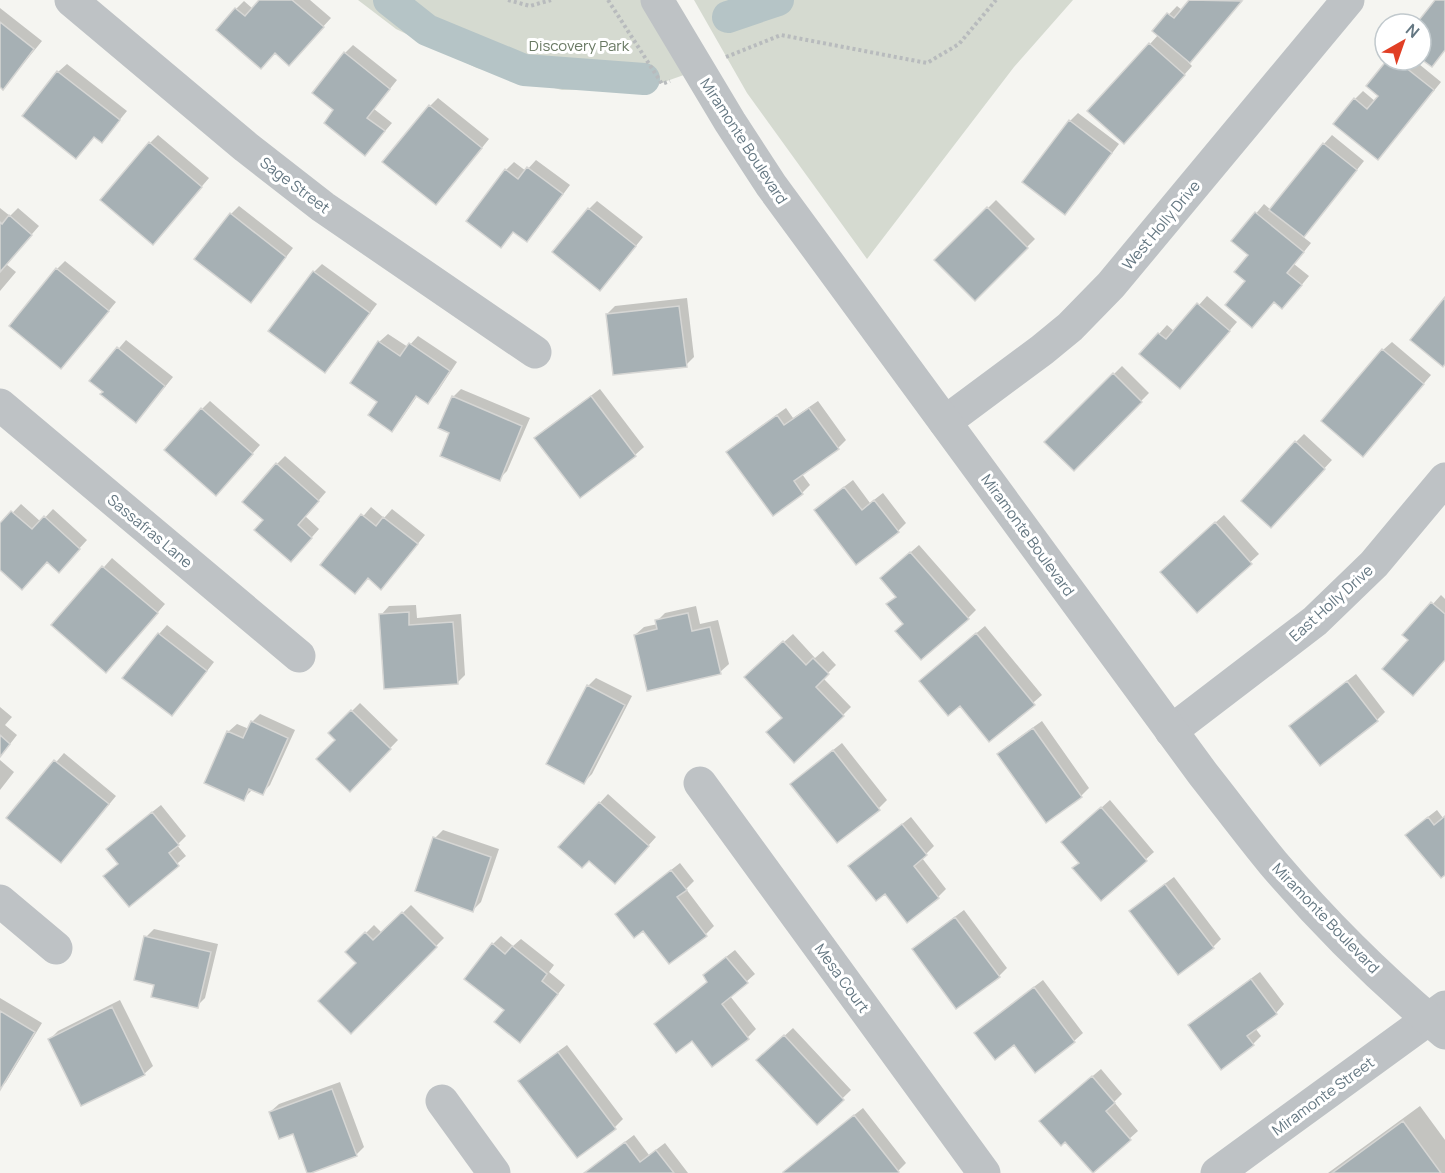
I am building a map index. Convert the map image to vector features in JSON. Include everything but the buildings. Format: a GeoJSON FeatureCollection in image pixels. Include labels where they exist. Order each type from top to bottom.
{"type":"FeatureCollection","features":[{"type":"Feature","properties":{"kind":"street","name":"Sage Street"},"geometry":{"type":"LineString","coordinates":[[71,0],[246,147],[323,207],[535,352]]}},
{"type":"Feature","properties":{"kind":"street","name":"Miramonte Boulevard"},"geometry":{"type":"LineString","coordinates":[[657,0],[698,70],[771,185],[1203,774],[1273,863],[1355,950],[1439,1019]]}},
{"type":"Feature","properties":{"kind":"street","name":"West Holly Drive"},"geometry":{"type":"LineString","coordinates":[[945,422],[1070,327],[1111,285],[1348,0]]}},
{"type":"Feature","properties":{"kind":"street","name":"Sassafras Lane"},"geometry":{"type":"LineString","coordinates":[[0,405],[299,656]]}},
{"type":"Feature","properties":{"kind":"street","name":"East Holly Drive"},"geometry":{"type":"LineString","coordinates":[[1171,730],[1315,621],[1374,564],[1445,479]]}},
{"type":"Feature","properties":{"kind":"street","name":"Mesa Court"},"geometry":{"type":"LineString","coordinates":[[700,783],[984,1173]]}},
{"type":"Feature","properties":{"kind":"street"},"geometry":{"type":"LineString","coordinates":[[0,902],[57,948]]}},
{"type":"Feature","properties":{"kind":"street","name":"Miramonte Street"},"geometry":{"type":"LineString","coordinates":[[1217,1173],[1439,1019]]}},
{"type":"Feature","properties":{"kind":"street"},"geometry":{"type":"LineString","coordinates":[[442,1101],[494,1173]]}},
{"type":"Feature","properties":{"kind":"path"},"geometry":{"type":"LineString","coordinates":[[508,0],[530,6],[551,0]]}},
{"type":"Feature","properties":{"kind":"path"},"geometry":{"type":"LineString","coordinates":[[608,0],[662,84],[781,35],[927,63],[959,44],[996,0]]}},
{"type":"Feature","properties":{"kind":"green space","name":"Discovery Park"},"geometry":{"type":"Polygon","coordinates":[[[358,0],[657,0],[698,70],[647,88],[562,90],[477,68],[396,29],[358,0]]]}},
{"type":"Feature","properties":{"kind":"green space"},"geometry":{"type":"Polygon","coordinates":[[[694,0],[1073,0],[1014,67],[867,259],[747,93],[694,0]]]}},
{"type":"Feature","properties":{"kind":"waterway"},"geometry":{"type":"LineString","coordinates":[[389,0],[427,30],[524,70],[644,79]]}},
{"type":"Feature","properties":{"kind":"waterway"},"geometry":{"type":"LineString","coordinates":[[728,17],[778,0]]}}]}
